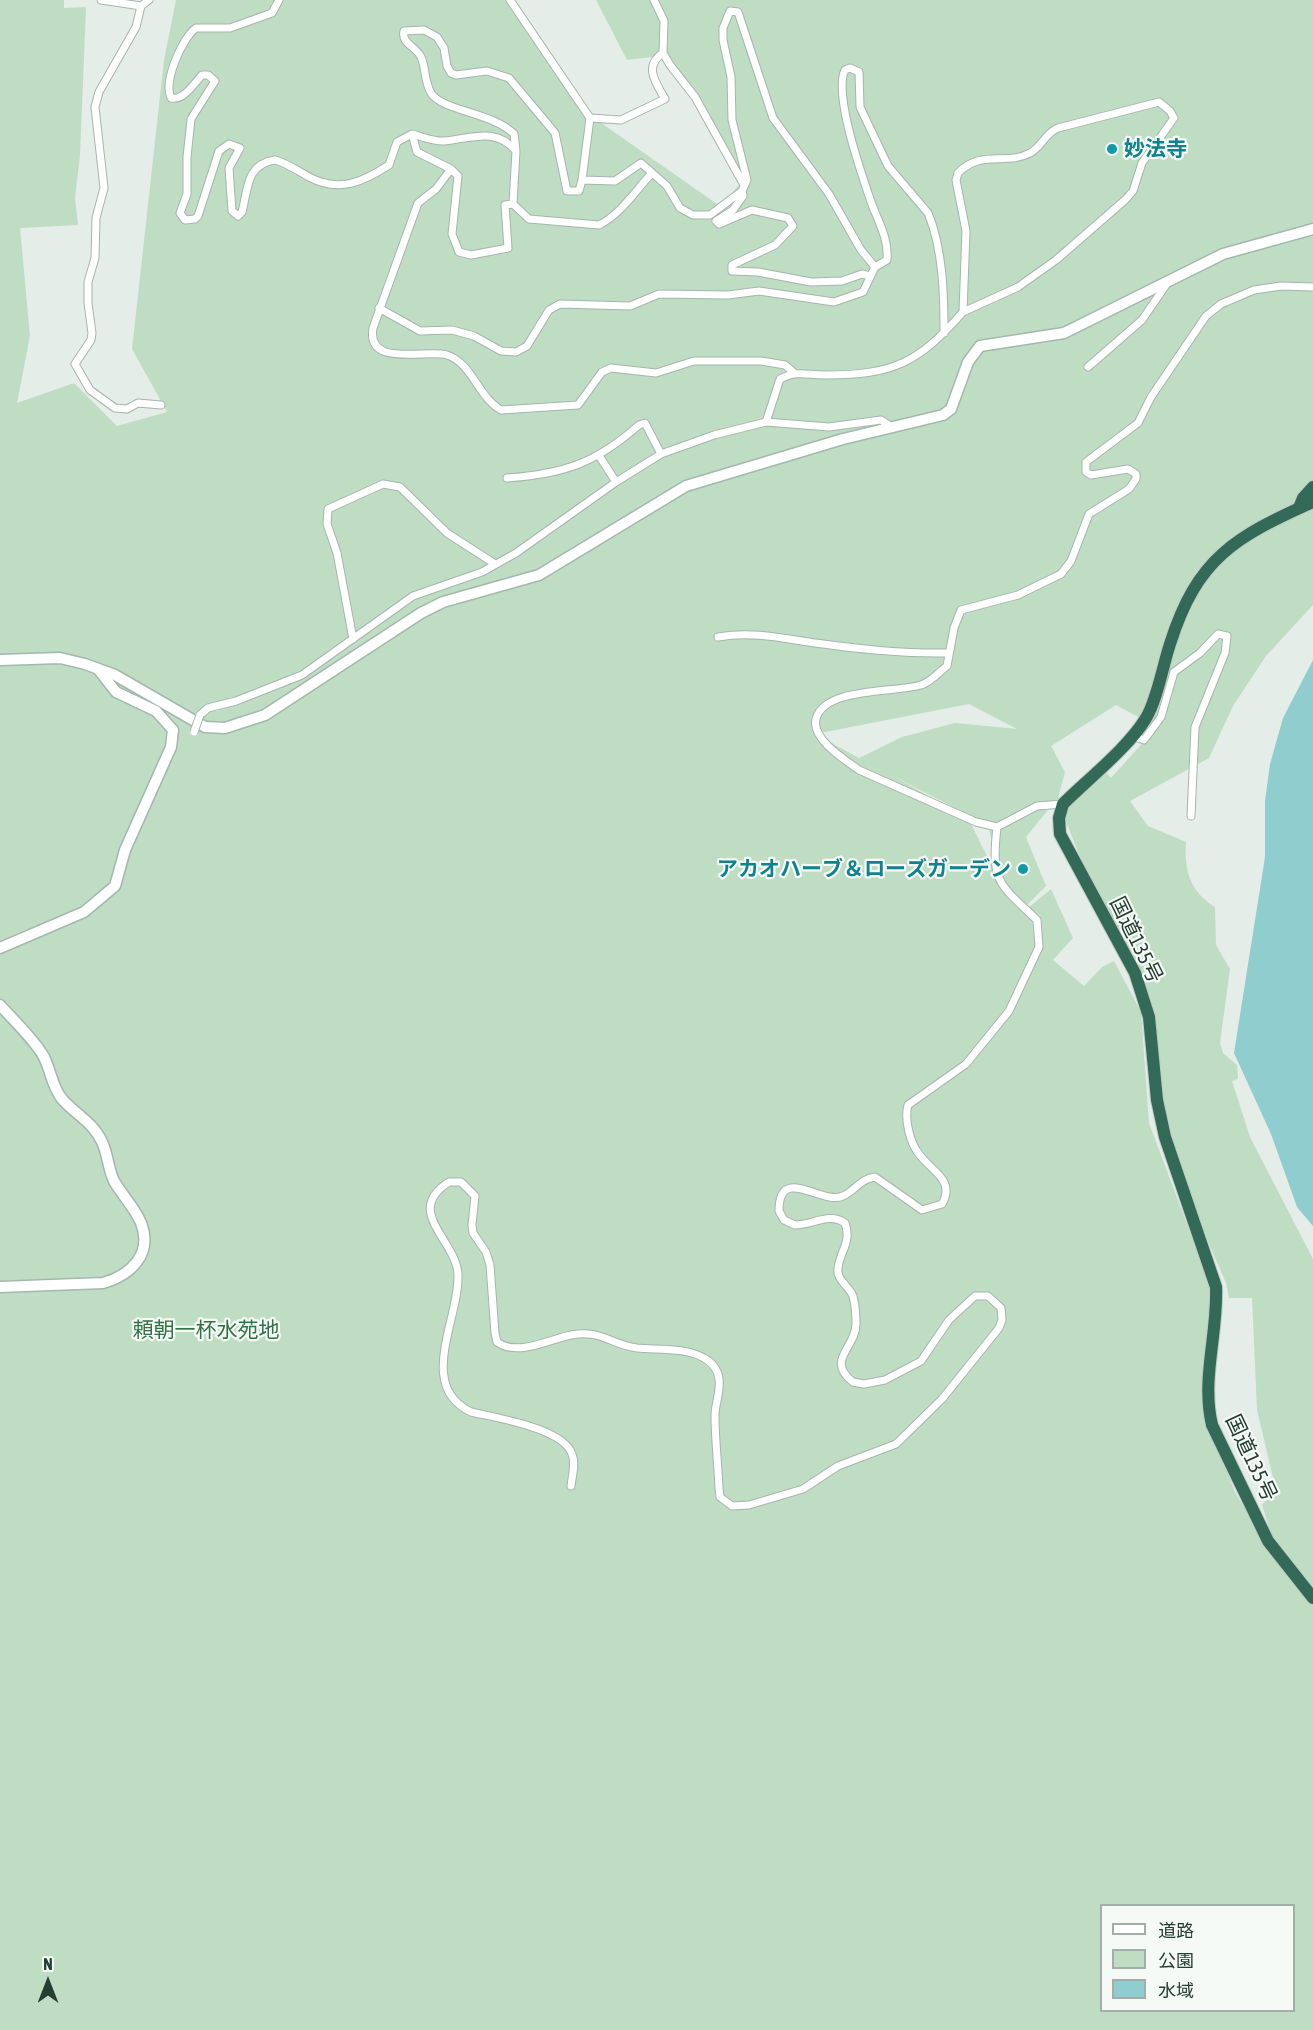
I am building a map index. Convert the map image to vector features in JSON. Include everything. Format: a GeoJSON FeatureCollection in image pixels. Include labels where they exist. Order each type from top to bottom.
{"type":"FeatureCollection","features":[{"type":"Feature","properties":{"kind":"highway"},"geometry":{"type":"LineString","coordinates":[[1299,508],[1303,498],[1313,487]]}},
{"type":"Feature","properties":{"kind":"highway"},"geometry":{"type":"LineString","coordinates":[[1063,804],[1132,736],[1147,717],[1171,640],[1188,597],[1202,574],[1220,555],[1261,524],[1313,502]]}},
{"type":"Feature","properties":{"kind":"highway","name":"国道135号"},"geometry":{"type":"LineString","coordinates":[[1063,804],[1059,818],[1060,834],[1136,973],[1149,1017],[1157,1100],[1165,1137],[1216,1287],[1217,1304],[1207,1384],[1207,1407],[1212,1425],[1268,1540],[1313,1598]]}},
{"type":"Feature","properties":{"kind":"highway","name":"国道135号"},"geometry":{"type":"LineString","coordinates":[[1293,1570],[1313,1587]]}},
{"type":"Feature","properties":{"kind":"street"},"geometry":{"type":"LineString","coordinates":[[101,0],[141,6]]}},
{"type":"Feature","properties":{"kind":"street"},"geometry":{"type":"LineString","coordinates":[[149,0],[141,6],[136,27],[99,92],[95,107],[104,188],[96,218],[95,258],[88,282],[91,340],[75,364],[90,390],[115,408],[126,409],[138,403],[161,405]]}},
{"type":"Feature","properties":{"kind":"street"},"geometry":{"type":"LineString","coordinates":[[279,0],[272,13],[230,28],[196,28],[187,37],[168,90],[171,98],[181,98],[202,75],[208,75],[215,81],[191,119],[187,157],[188,194],[181,209],[181,217],[190,221],[198,216],[219,151],[225,145],[233,143],[240,148],[230,168],[232,211],[238,216],[242,212],[251,174],[261,164],[274,160],[317,182],[338,185],[354,184],[389,165],[397,142],[412,134],[437,141],[476,135],[498,137],[508,142],[516,151]]}},
{"type":"Feature","properties":{"kind":"street"},"geometry":{"type":"LineString","coordinates":[[510,0],[590,118],[579,191],[567,191],[555,133],[509,78],[488,70],[456,75],[451,72],[444,58],[444,48],[437,37],[424,30],[404,31],[406,42],[422,58],[426,82],[434,97],[464,111],[499,121],[514,134],[516,151],[513,204]]}},
{"type":"Feature","properties":{"kind":"street"},"geometry":{"type":"LineString","coordinates":[[654,0],[664,21],[663,53],[695,97],[743,188],[743,196],[733,210],[716,221],[719,224],[752,210],[788,218],[793,226],[775,245],[732,265],[734,272],[758,272],[811,282],[842,280],[862,274],[870,276]]}},
{"type":"Feature","properties":{"kind":"street"},"geometry":{"type":"LineString","coordinates":[[582,180],[615,181],[641,163],[667,186],[680,208],[693,215],[710,215],[743,188],[747,180],[746,166],[732,120],[731,77],[723,40],[726,17],[734,10],[738,12],[773,118],[830,194],[861,250],[875,267]]}},
{"type":"Feature","properties":{"kind":"street"},"geometry":{"type":"LineString","coordinates":[[590,118],[621,120],[665,99],[653,79],[651,67],[656,57],[663,53]]}},
{"type":"Feature","properties":{"kind":"street"},"geometry":{"type":"LineString","coordinates":[[380,308],[420,331],[452,330],[474,336],[501,351],[516,352],[527,346],[549,309],[560,304],[630,306],[659,294],[728,295],[759,291],[834,302],[862,292],[875,267],[887,260],[887,243],[871,200],[842,98],[842,76],[850,68],[859,72],[860,107],[888,166],[928,213],[931,220],[938,254],[944,333]]}},
{"type":"Feature","properties":{"kind":"street"},"geometry":{"type":"LineString","coordinates":[[452,169],[436,189],[418,203],[372,336],[381,350],[395,355],[431,353],[454,358],[491,404],[501,410],[578,405],[602,372],[611,368],[656,373],[694,361],[761,361],[785,365],[793,372],[827,375],[900,366],[932,346],[963,312],[1018,287],[1056,260],[1125,200],[1133,191],[1142,163],[1174,118],[1170,111],[1159,102],[1058,128],[1051,130],[1031,153],[1016,157],[989,157],[963,168],[956,180],[966,231],[963,312]]}},
{"type":"Feature","properties":{"kind":"street"},"geometry":{"type":"LineString","coordinates":[[412,134],[417,152],[452,169],[459,182],[452,234],[459,252],[471,255],[508,248],[504,206],[513,204]]}},
{"type":"Feature","properties":{"kind":"street"},"geometry":{"type":"LineString","coordinates":[[513,204],[529,219],[597,225],[608,221],[652,173]]}},
{"type":"Feature","properties":{"kind":"street"},"geometry":{"type":"LineString","coordinates":[[0,660],[60,658],[98,669],[205,728],[225,729],[243,725],[265,716],[443,602],[539,575],[686,486],[843,438],[943,415],[951,409],[968,362],[980,346],[1064,333],[1223,254],[1313,228]]}},
{"type":"Feature","properties":{"kind":"street"},"geometry":{"type":"LineString","coordinates":[[1088,367],[1142,320],[1171,278]]}},
{"type":"Feature","properties":{"kind":"street"},"geometry":{"type":"LineString","coordinates":[[1063,804],[1037,806],[997,826],[976,822],[859,770],[817,733],[815,723],[823,706],[849,696],[923,685],[947,666],[961,610],[1018,595],[1061,574],[1071,561],[1089,514],[1134,484],[1136,474],[1128,469],[1091,475],[1086,472],[1086,462],[1138,423],[1151,397],[1206,316],[1221,304],[1254,290],[1281,286],[1313,287]]}},
{"type":"Feature","properties":{"kind":"street"},"geometry":{"type":"LineString","coordinates":[[766,422],[780,380],[793,372]]}},
{"type":"Feature","properties":{"kind":"street"},"geometry":{"type":"LineString","coordinates":[[194,732],[200,715],[208,708],[242,699],[302,675],[412,596],[482,572],[516,553],[615,482],[662,454],[714,435],[766,422],[829,427],[881,420],[893,428]]}},
{"type":"Feature","properties":{"kind":"street"},"geometry":{"type":"LineString","coordinates":[[507,478],[540,476],[600,457],[639,425],[645,423],[662,454]]}},
{"type":"Feature","properties":{"kind":"street"},"geometry":{"type":"LineString","coordinates":[[600,457],[615,482]]}},
{"type":"Feature","properties":{"kind":"street"},"geometry":{"type":"LineString","coordinates":[[352,639],[337,553],[327,524],[328,509],[372,488],[392,484],[408,493],[447,533],[495,564]]}},
{"type":"Feature","properties":{"kind":"street"},"geometry":{"type":"LineString","coordinates":[[718,637],[738,633],[903,654],[949,653]]}},
{"type":"Feature","properties":{"kind":"street"},"geometry":{"type":"LineString","coordinates":[[1132,736],[1144,740],[1161,717],[1174,672],[1200,653],[1218,634],[1227,636],[1225,653],[1195,727],[1194,806],[1191,816]]}},
{"type":"Feature","properties":{"kind":"street"},"geometry":{"type":"LineString","coordinates":[[0,948],[84,912],[115,886],[125,850],[171,747],[172,730],[156,711],[116,692],[98,669]]}},
{"type":"Feature","properties":{"kind":"street"},"geometry":{"type":"LineString","coordinates":[[571,1486],[574,1460],[572,1451],[557,1437],[471,1412],[459,1406],[449,1395],[443,1362],[457,1289],[458,1270],[450,1248],[434,1227],[430,1211],[433,1198],[449,1182],[461,1182],[475,1196],[473,1233],[486,1252],[490,1265],[497,1342],[511,1348],[548,1343],[569,1335],[595,1333],[633,1348],[666,1349],[702,1356],[712,1363],[719,1381],[715,1416],[720,1497],[732,1506],[749,1505],[803,1489],[838,1466],[897,1444],[942,1399],[999,1328],[1002,1320],[1001,1308],[988,1296],[975,1296],[949,1320],[921,1362],[885,1380],[864,1384],[853,1382],[841,1365],[841,1358],[856,1326],[853,1298],[839,1276],[838,1269],[848,1243],[845,1223],[839,1219],[825,1218],[795,1225],[784,1220],[779,1211],[779,1204],[788,1189],[797,1187],[836,1198],[843,1196],[866,1178],[875,1177],[922,1210],[942,1204],[946,1196],[944,1180],[918,1154],[906,1119],[908,1105],[966,1064],[1009,1011],[1039,947],[1037,920],[1004,891],[994,866],[997,826]]}},
{"type":"Feature","properties":{"kind":"street"},"geometry":{"type":"LineString","coordinates":[[0,1005],[43,1056],[54,1086],[62,1099],[98,1135],[113,1179],[141,1223],[145,1240],[143,1254],[136,1264],[114,1280],[103,1283],[0,1287]]}},
{"type":"Feature","properties":{"kind":"green space","name":"頼朝一杯水苑地"},"geometry":{"type":"Polygon","coordinates":[[[0,0],[64,0],[64,8],[86,7],[80,156],[75,198],[78,225],[20,228],[30,336],[17,403],[74,383],[117,426],[167,412],[132,349],[164,60],[176,0],[512,0],[584,111],[717,204],[726,200],[742,181],[667,55],[627,60],[596,0],[1313,0],[1313,605],[1266,656],[1233,706],[1209,758],[1130,801],[1148,826],[1186,842],[1186,862],[1190,879],[1206,901],[1215,907],[1216,945],[1230,969],[1220,1043],[1223,1053],[1237,1065],[1238,1079],[1232,1081],[1250,1137],[1313,1259],[1313,2030],[0,2030],[0,0]],[[969,704],[815,734],[859,758],[902,737],[955,723],[1017,729],[969,704]],[[1116,705],[1051,746],[1065,772],[1058,798],[1104,770],[1111,778],[1157,727],[1116,705]],[[893,776],[968,818],[1004,890],[988,825],[893,776]],[[1057,799],[1026,837],[1046,886],[1026,906],[1028,908],[1051,889],[1073,938],[1053,960],[1084,986],[1102,967],[1114,961],[1141,1012],[1149,1123],[1217,1304],[1205,1407],[1234,1490],[1269,1551],[1277,1552],[1262,1505],[1276,1490],[1257,1410],[1252,1298],[1229,1298],[1226,1283],[1172,1158],[1135,973],[1079,854],[1057,799]]]}},
{"type":"Feature","properties":{"kind":"water"},"geometry":{"type":"Polygon","coordinates":[[[1313,660],[1313,1226],[1297,1207],[1271,1134],[1234,1053],[1265,857],[1265,801],[1270,764],[1283,718],[1313,660]]]}},
{"type":"Feature","properties":{"kind":"place","name":"妙法寺"},"geometry":{"type":"Point","coordinates":[1112,149]}},
{"type":"Feature","properties":{"kind":"place","name":"アカオハーブ＆ローズガーデン"},"geometry":{"type":"Point","coordinates":[1023,869]}}]}
